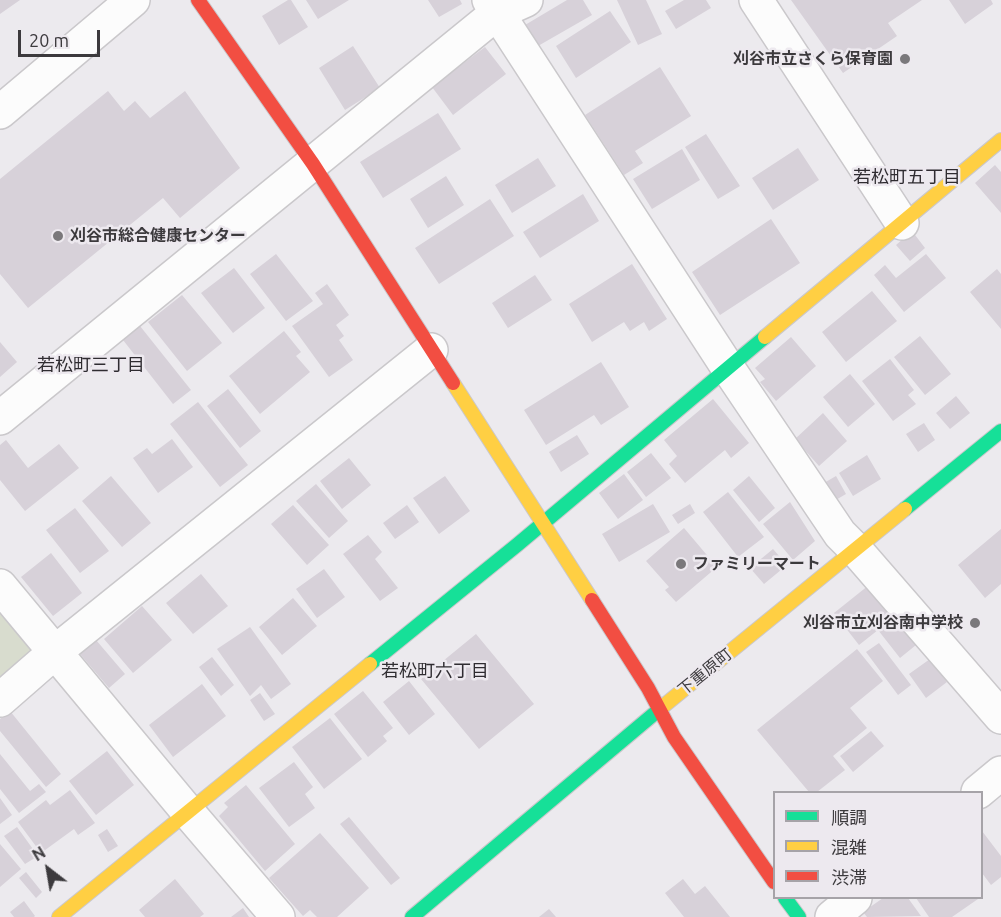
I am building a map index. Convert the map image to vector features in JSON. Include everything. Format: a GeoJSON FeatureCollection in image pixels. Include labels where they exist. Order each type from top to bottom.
{"type":"FeatureCollection","features":[{"type":"Feature","properties":{"kind":"street"},"geometry":{"type":"LineString","coordinates":[[0,112],[133,0]]}},
{"type":"Feature","properties":{"kind":"street"},"geometry":{"type":"LineString","coordinates":[[198,0],[313,165],[660,709],[674,737],[773,881]]}},
{"type":"Feature","properties":{"kind":"street"},"geometry":{"type":"LineString","coordinates":[[756,0],[902,223]]}},
{"type":"Feature","properties":{"kind":"street"},"geometry":{"type":"LineString","coordinates":[[0,418],[284,185],[313,165],[504,4],[728,368],[840,534],[1001,717]]}},
{"type":"Feature","properties":{"kind":"street"},"geometry":{"type":"LineString","coordinates":[[59,917],[542,524],[1001,140]]}},
{"type":"Feature","properties":{"kind":"street"},"geometry":{"type":"LineString","coordinates":[[0,700],[55,652],[431,350]]}},
{"type":"Feature","properties":{"kind":"street","name":"下重原町"},"geometry":{"type":"LineString","coordinates":[[412,917],[660,709],[1001,431]]}},
{"type":"Feature","properties":{"kind":"street"},"geometry":{"type":"LineString","coordinates":[[0,586],[278,917]]}},
{"type":"Feature","properties":{"kind":"street"},"geometry":{"type":"LineString","coordinates":[[979,791],[1001,773]]}},
{"type":"Feature","properties":{"kind":"street"},"geometry":{"type":"LineString","coordinates":[[786,899],[799,917]]}},
{"type":"Feature","properties":{"kind":"street"},"geometry":{"type":"LineString","coordinates":[[832,917],[853,899]]}},
{"type":"Feature","properties":{"kind":"shaded area"},"geometry":{"type":"Polygon","coordinates":[[[0,612],[34,651],[0,679],[0,612]]]}},
{"type":"Feature","properties":{"kind":"building"},"geometry":{"type":"Polygon","coordinates":[[[0,0],[20,0],[0,14],[0,0]]]}},
{"type":"Feature","properties":{"kind":"building"},"geometry":{"type":"Polygon","coordinates":[[[291,0],[308,27],[279,45],[262,16],[291,0]]]}},
{"type":"Feature","properties":{"kind":"building"},"geometry":{"type":"Polygon","coordinates":[[[306,0],[349,0],[318,19],[306,0]]]}},
{"type":"Feature","properties":{"kind":"building"},"geometry":{"type":"Polygon","coordinates":[[[428,0],[460,0],[462,4],[439,17],[428,0]]]}},
{"type":"Feature","properties":{"kind":"building"},"geometry":{"type":"Polygon","coordinates":[[[567,0],[583,0],[592,15],[538,46],[525,25],[567,0]]]}},
{"type":"Feature","properties":{"kind":"building"},"geometry":{"type":"Polygon","coordinates":[[[617,0],[646,0],[662,34],[638,45],[617,0]]]}},
{"type":"Feature","properties":{"kind":"building"},"geometry":{"type":"Polygon","coordinates":[[[684,0],[706,0],[711,8],[676,29],[665,11],[684,0]]]}},
{"type":"Feature","properties":{"kind":"building"},"geometry":{"type":"Polygon","coordinates":[[[791,0],[922,0],[888,23],[897,36],[843,73],[791,0]]]}},
{"type":"Feature","properties":{"kind":"building"},"geometry":{"type":"Polygon","coordinates":[[[949,0],[991,0],[993,4],[965,24],[949,0]]]}},
{"type":"Feature","properties":{"kind":"building"},"geometry":{"type":"Polygon","coordinates":[[[610,11],[631,42],[576,78],[556,46],[610,11]]]}},
{"type":"Feature","properties":{"kind":"building"},"geometry":{"type":"Polygon","coordinates":[[[353,46],[380,88],[345,110],[319,68],[353,46]]]}},
{"type":"Feature","properties":{"kind":"building"},"geometry":{"type":"Polygon","coordinates":[[[485,47],[506,74],[453,115],[432,87],[485,47]]]}},
{"type":"Feature","properties":{"kind":"building"},"geometry":{"type":"Polygon","coordinates":[[[660,67],[691,116],[635,151],[643,163],[624,175],[585,115],[660,67]]]}},
{"type":"Feature","properties":{"kind":"building","name":"刈谷市総合健康センター"},"geometry":{"type":"Polygon","coordinates":[[[108,91],[124,111],[135,101],[150,118],[185,91],[240,168],[180,218],[163,198],[28,308],[0,274],[0,179],[108,91]]]}},
{"type":"Feature","properties":{"kind":"building"},"geometry":{"type":"Polygon","coordinates":[[[438,113],[461,149],[383,198],[360,162],[438,113]]]}},
{"type":"Feature","properties":{"kind":"building"},"geometry":{"type":"Polygon","coordinates":[[[706,134],[740,186],[718,199],[685,147],[706,134]]]}},
{"type":"Feature","properties":{"kind":"building"},"geometry":{"type":"Polygon","coordinates":[[[798,148],[819,180],[773,210],[752,178],[798,148]]]}},
{"type":"Feature","properties":{"kind":"building"},"geometry":{"type":"Polygon","coordinates":[[[682,149],[700,180],[652,209],[633,179],[682,149]]]}},
{"type":"Feature","properties":{"kind":"building"},"geometry":{"type":"Polygon","coordinates":[[[538,158],[556,186],[512,213],[495,185],[538,158]]]}},
{"type":"Feature","properties":{"kind":"building"},"geometry":{"type":"Polygon","coordinates":[[[995,165],[1001,172],[1001,213],[975,183],[995,165]]]}},
{"type":"Feature","properties":{"kind":"building"},"geometry":{"type":"Polygon","coordinates":[[[446,176],[464,205],[428,228],[410,199],[446,176]]]}},
{"type":"Feature","properties":{"kind":"building"},"geometry":{"type":"Polygon","coordinates":[[[583,194],[599,221],[540,258],[523,232],[583,194]]]}},
{"type":"Feature","properties":{"kind":"building"},"geometry":{"type":"Polygon","coordinates":[[[490,199],[514,236],[439,284],[415,248],[490,199]]]}},
{"type":"Feature","properties":{"kind":"building"},"geometry":{"type":"Polygon","coordinates":[[[771,219],[800,263],[720,315],[692,272],[771,219]]]}},
{"type":"Feature","properties":{"kind":"building"},"geometry":{"type":"Polygon","coordinates":[[[912,231],[925,248],[910,261],[896,245],[912,231]]]}},
{"type":"Feature","properties":{"kind":"building"},"geometry":{"type":"Polygon","coordinates":[[[276,254],[313,301],[286,321],[250,274],[276,254]]]}},
{"type":"Feature","properties":{"kind":"building"},"geometry":{"type":"Polygon","coordinates":[[[926,254],[946,278],[904,312],[874,275],[885,265],[896,278],[926,254]]]}},
{"type":"Feature","properties":{"kind":"building"},"geometry":{"type":"Polygon","coordinates":[[[632,264],[667,319],[649,331],[644,322],[630,331],[624,322],[592,342],[569,304],[632,264]]]}},
{"type":"Feature","properties":{"kind":"building"},"geometry":{"type":"Polygon","coordinates":[[[234,268],[265,308],[233,333],[201,293],[234,268]]]}},
{"type":"Feature","properties":{"kind":"building"},"geometry":{"type":"Polygon","coordinates":[[[997,269],[1001,274],[1001,329],[970,292],[997,269]]]}},
{"type":"Feature","properties":{"kind":"building"},"geometry":{"type":"Polygon","coordinates":[[[535,275],[552,300],[508,328],[492,303],[535,275]]]}},
{"type":"Feature","properties":{"kind":"building"},"geometry":{"type":"Polygon","coordinates":[[[327,284],[349,315],[336,325],[344,336],[339,340],[353,360],[329,377],[292,326],[323,304],[315,293],[327,284]]]}},
{"type":"Feature","properties":{"kind":"building"},"geometry":{"type":"Polygon","coordinates":[[[872,291],[897,321],[846,362],[822,332],[872,291]]]}},
{"type":"Feature","properties":{"kind":"building"},"geometry":{"type":"Polygon","coordinates":[[[182,295],[222,343],[187,371],[148,322],[182,295]]]}},
{"type":"Feature","properties":{"kind":"building"},"geometry":{"type":"Polygon","coordinates":[[[140,326],[191,390],[173,404],[123,340],[140,326]]]}},
{"type":"Feature","properties":{"kind":"building"},"geometry":{"type":"Polygon","coordinates":[[[284,331],[301,352],[296,356],[310,372],[260,414],[229,376],[284,331]]]}},
{"type":"Feature","properties":{"kind":"building"},"geometry":{"type":"Polygon","coordinates":[[[920,336],[951,374],[925,395],[894,357],[920,336]]]}},
{"type":"Feature","properties":{"kind":"building"},"geometry":{"type":"Polygon","coordinates":[[[791,337],[816,366],[776,401],[760,382],[765,379],[755,368],[791,337]]]}},
{"type":"Feature","properties":{"kind":"building"},"geometry":{"type":"Polygon","coordinates":[[[0,342],[17,362],[0,377],[0,342]]]}},
{"type":"Feature","properties":{"kind":"building"},"geometry":{"type":"Polygon","coordinates":[[[890,359],[914,390],[908,395],[916,404],[893,421],[862,381],[890,359]]]}},
{"type":"Feature","properties":{"kind":"building"},"geometry":{"type":"Polygon","coordinates":[[[601,362],[629,407],[601,425],[594,415],[546,445],[524,410],[601,362]]]}},
{"type":"Feature","properties":{"kind":"building"},"geometry":{"type":"Polygon","coordinates":[[[850,374],[875,404],[848,427],[823,397],[850,374]]]}},
{"type":"Feature","properties":{"kind":"building"},"geometry":{"type":"Polygon","coordinates":[[[228,389],[261,431],[240,448],[207,406],[228,389]]]}},
{"type":"Feature","properties":{"kind":"building"},"geometry":{"type":"Polygon","coordinates":[[[956,396],[970,413],[950,429],[936,413],[956,396]]]}},
{"type":"Feature","properties":{"kind":"building"},"geometry":{"type":"Polygon","coordinates":[[[713,399],[749,443],[731,458],[725,450],[685,483],[669,464],[677,456],[664,440],[713,399]]]}},
{"type":"Feature","properties":{"kind":"building"},"geometry":{"type":"Polygon","coordinates":[[[198,402],[248,465],[220,487],[170,424],[198,402]]]}},
{"type":"Feature","properties":{"kind":"building"},"geometry":{"type":"Polygon","coordinates":[[[823,413],[847,441],[819,466],[795,439],[823,413]]]}},
{"type":"Feature","properties":{"kind":"building"},"geometry":{"type":"Polygon","coordinates":[[[924,423],[935,440],[918,452],[906,434],[924,423]]]}},
{"type":"Feature","properties":{"kind":"building"},"geometry":{"type":"Polygon","coordinates":[[[577,435],[589,454],[561,472],[549,452],[577,435]]]}},
{"type":"Feature","properties":{"kind":"building"},"geometry":{"type":"Polygon","coordinates":[[[172,439],[193,467],[158,493],[133,458],[147,448],[152,454],[172,439]]]}},
{"type":"Feature","properties":{"kind":"building"},"geometry":{"type":"Polygon","coordinates":[[[6,440],[28,468],[59,444],[79,468],[25,511],[0,480],[0,445],[6,440]]]}},
{"type":"Feature","properties":{"kind":"building"},"geometry":{"type":"Polygon","coordinates":[[[651,453],[671,478],[646,497],[627,472],[651,453]]]}},
{"type":"Feature","properties":{"kind":"building"},"geometry":{"type":"Polygon","coordinates":[[[867,455],[881,479],[853,496],[839,473],[867,455]]]}},
{"type":"Feature","properties":{"kind":"building"},"geometry":{"type":"Polygon","coordinates":[[[349,458],[371,485],[342,509],[320,481],[349,458]]]}},
{"type":"Feature","properties":{"kind":"building"},"geometry":{"type":"Polygon","coordinates":[[[624,474],[643,500],[618,519],[599,493],[624,474]]]}},
{"type":"Feature","properties":{"kind":"building"},"geometry":{"type":"Polygon","coordinates":[[[111,476],[151,523],[122,547],[82,501],[111,476]]]}},
{"type":"Feature","properties":{"kind":"building"},"geometry":{"type":"Polygon","coordinates":[[[445,476],[470,511],[439,534],[413,498],[445,476]]]}},
{"type":"Feature","properties":{"kind":"building"},"geometry":{"type":"Polygon","coordinates":[[[749,476],[775,508],[759,522],[733,490],[749,476]]]}},
{"type":"Feature","properties":{"kind":"building"},"geometry":{"type":"Polygon","coordinates":[[[836,476],[846,494],[834,501],[824,483],[836,476]]]}},
{"type":"Feature","properties":{"kind":"building"},"geometry":{"type":"Polygon","coordinates":[[[316,484],[348,521],[329,538],[296,501],[316,484]]]}},
{"type":"Feature","properties":{"kind":"building"},"geometry":{"type":"Polygon","coordinates":[[[728,492],[764,537],[738,557],[703,512],[728,492]]]}},
{"type":"Feature","properties":{"kind":"building"},"geometry":{"type":"Polygon","coordinates":[[[790,502],[815,541],[793,560],[763,524],[790,502]]]}},
{"type":"Feature","properties":{"kind":"building"},"geometry":{"type":"Polygon","coordinates":[[[653,504],[670,532],[619,562],[602,534],[653,504]]]}},
{"type":"Feature","properties":{"kind":"building"},"geometry":{"type":"Polygon","coordinates":[[[690,504],[695,513],[678,524],[672,515],[690,504]]]}},
{"type":"Feature","properties":{"kind":"building"},"geometry":{"type":"Polygon","coordinates":[[[293,505],[329,545],[307,565],[271,524],[293,505]]]}},
{"type":"Feature","properties":{"kind":"building"},"geometry":{"type":"Polygon","coordinates":[[[407,505],[419,522],[395,539],[383,523],[407,505]]]}},
{"type":"Feature","properties":{"kind":"building"},"geometry":{"type":"Polygon","coordinates":[[[75,508],[109,551],[80,573],[46,530],[75,508]]]}},
{"type":"Feature","properties":{"kind":"building","name":"ファミリーマート"},"geometry":{"type":"Polygon","coordinates":[[[684,528],[717,567],[676,602],[665,590],[669,587],[646,561],[684,528]]]}},
{"type":"Feature","properties":{"kind":"building"},"geometry":{"type":"Polygon","coordinates":[[[1001,529],[1001,584],[985,598],[958,565],[1001,529]]]}},
{"type":"Feature","properties":{"kind":"building"},"geometry":{"type":"Polygon","coordinates":[[[368,535],[382,552],[375,559],[398,588],[380,601],[343,554],[368,535]]]}},
{"type":"Feature","properties":{"kind":"building"},"geometry":{"type":"Polygon","coordinates":[[[773,549],[787,565],[764,584],[750,568],[773,549]]]}},
{"type":"Feature","properties":{"kind":"building"},"geometry":{"type":"Polygon","coordinates":[[[51,553],[82,593],[53,616],[21,577],[51,553]]]}},
{"type":"Feature","properties":{"kind":"building"},"geometry":{"type":"Polygon","coordinates":[[[324,569],[345,597],[317,618],[296,589],[324,569]]]}},
{"type":"Feature","properties":{"kind":"building"},"geometry":{"type":"Polygon","coordinates":[[[201,574],[228,606],[193,634],[166,603],[201,574]]]}},
{"type":"Feature","properties":{"kind":"building"},"geometry":{"type":"Polygon","coordinates":[[[869,585],[916,645],[900,658],[878,630],[859,645],[834,613],[869,585]]]}},
{"type":"Feature","properties":{"kind":"building"},"geometry":{"type":"Polygon","coordinates":[[[293,598],[317,626],[282,655],[259,627],[293,598]]]}},
{"type":"Feature","properties":{"kind":"building"},"geometry":{"type":"Polygon","coordinates":[[[142,606],[172,640],[133,673],[104,639],[142,606]]]}},
{"type":"Feature","properties":{"kind":"building"},"geometry":{"type":"Polygon","coordinates":[[[250,627],[291,684],[271,699],[261,685],[250,696],[217,649],[250,627]]]}},
{"type":"Feature","properties":{"kind":"building"},"geometry":{"type":"Polygon","coordinates":[[[476,634],[534,704],[479,749],[421,679],[476,634]]]}},
{"type":"Feature","properties":{"kind":"building"},"geometry":{"type":"Polygon","coordinates":[[[96,640],[125,674],[109,688],[80,654],[96,640]]]}},
{"type":"Feature","properties":{"kind":"building"},"geometry":{"type":"Polygon","coordinates":[[[879,643],[911,685],[898,695],[866,652],[879,643]]]}},
{"type":"Feature","properties":{"kind":"building"},"geometry":{"type":"Polygon","coordinates":[[[857,649],[883,681],[850,708],[867,728],[833,756],[845,770],[818,791],[808,791],[757,730],[857,649]]]}},
{"type":"Feature","properties":{"kind":"building"},"geometry":{"type":"Polygon","coordinates":[[[212,657],[234,685],[221,696],[199,667],[212,657]]]}},
{"type":"Feature","properties":{"kind":"building"},"geometry":{"type":"Polygon","coordinates":[[[930,659],[947,682],[926,698],[909,674],[930,659]]]}},
{"type":"Feature","properties":{"kind":"building"},"geometry":{"type":"Polygon","coordinates":[[[409,681],[435,714],[409,735],[383,702],[409,681]]]}},
{"type":"Feature","properties":{"kind":"building"},"geometry":{"type":"Polygon","coordinates":[[[202,684],[226,716],[173,757],[149,725],[202,684]]]}},
{"type":"Feature","properties":{"kind":"building"},"geometry":{"type":"Polygon","coordinates":[[[363,691],[393,728],[383,736],[387,741],[368,757],[334,714],[363,691]]]}},
{"type":"Feature","properties":{"kind":"building"},"geometry":{"type":"Polygon","coordinates":[[[260,693],[275,714],[264,721],[250,700],[260,693]]]}},
{"type":"Feature","properties":{"kind":"building"},"geometry":{"type":"Polygon","coordinates":[[[10,711],[61,774],[46,787],[0,731],[0,719],[10,711]]]}},
{"type":"Feature","properties":{"kind":"building"},"geometry":{"type":"Polygon","coordinates":[[[330,718],[362,759],[324,789],[292,747],[330,718]]]}},
{"type":"Feature","properties":{"kind":"building"},"geometry":{"type":"Polygon","coordinates":[[[871,731],[884,746],[853,772],[840,756],[871,731]]]}},
{"type":"Feature","properties":{"kind":"building"},"geometry":{"type":"Polygon","coordinates":[[[107,751],[134,785],[96,815],[69,781],[107,751]]]}},
{"type":"Feature","properties":{"kind":"building"},"geometry":{"type":"Polygon","coordinates":[[[0,754],[30,791],[39,784],[46,792],[19,813],[0,789],[0,754]]]}},
{"type":"Feature","properties":{"kind":"building"},"geometry":{"type":"Polygon","coordinates":[[[294,762],[313,787],[305,794],[315,808],[289,827],[259,788],[294,762]]]}},
{"type":"Feature","properties":{"kind":"building"},"geometry":{"type":"Polygon","coordinates":[[[246,785],[295,844],[265,871],[219,816],[228,807],[224,803],[246,785]]]}},
{"type":"Feature","properties":{"kind":"building"},"geometry":{"type":"Polygon","coordinates":[[[70,790],[95,823],[78,835],[74,829],[41,853],[18,822],[46,800],[50,805],[70,790]]]}},
{"type":"Feature","properties":{"kind":"building"},"geometry":{"type":"Polygon","coordinates":[[[0,798],[12,815],[0,824],[0,798]]]}},
{"type":"Feature","properties":{"kind":"building"},"geometry":{"type":"Polygon","coordinates":[[[349,817],[400,878],[391,885],[340,824],[349,817]]]}},
{"type":"Feature","properties":{"kind":"building"},"geometry":{"type":"Polygon","coordinates":[[[17,827],[38,856],[25,864],[4,836],[17,827]]]}},
{"type":"Feature","properties":{"kind":"building"},"geometry":{"type":"Polygon","coordinates":[[[107,829],[118,846],[108,852],[98,835],[107,829]]]}},
{"type":"Feature","properties":{"kind":"building"},"geometry":{"type":"Polygon","coordinates":[[[983,832],[1001,856],[1001,877],[991,885],[983,874],[983,832]]]}},
{"type":"Feature","properties":{"kind":"building"},"geometry":{"type":"Polygon","coordinates":[[[320,833],[369,888],[337,917],[317,917],[310,910],[303,916],[269,878],[320,833]]]}},
{"type":"Feature","properties":{"kind":"building"},"geometry":{"type":"Polygon","coordinates":[[[0,844],[21,869],[0,887],[0,844]]]}},
{"type":"Feature","properties":{"kind":"building"},"geometry":{"type":"Polygon","coordinates":[[[26,872],[42,892],[36,898],[19,878],[26,872]]]}},
{"type":"Feature","properties":{"kind":"building"},"geometry":{"type":"Polygon","coordinates":[[[175,879],[204,914],[200,917],[145,917],[139,910],[175,879]]]}},
{"type":"Feature","properties":{"kind":"building"},"geometry":{"type":"Polygon","coordinates":[[[683,879],[695,894],[705,886],[730,917],[684,917],[665,893],[683,879]]]}},
{"type":"Feature","properties":{"kind":"building"},"geometry":{"type":"Polygon","coordinates":[[[882,899],[909,899],[921,916],[867,917],[863,912],[882,899]]]}},
{"type":"Feature","properties":{"kind":"building"},"geometry":{"type":"Polygon","coordinates":[[[917,899],[978,899],[952,917],[929,917],[917,899]]]}},
{"type":"Feature","properties":{"kind":"building"},"geometry":{"type":"Polygon","coordinates":[[[24,901],[35,916],[14,917],[10,912],[24,901]]]}},
{"type":"Feature","properties":{"kind":"building"},"geometry":{"type":"Polygon","coordinates":[[[243,908],[249,917],[231,917],[243,908]]]}},
{"type":"Feature","properties":{"kind":"building"},"geometry":{"type":"Polygon","coordinates":[[[549,909],[556,917],[539,917],[549,909]]]}},
{"type":"Feature","properties":{"kind":"traffic: fast"},"geometry":{"type":"LineString","coordinates":[[370,664],[517,545],[765,337]]}},
{"type":"Feature","properties":{"kind":"traffic: fast"},"geometry":{"type":"LineString","coordinates":[[905,509],[1001,431]]}},
{"type":"Feature","properties":{"kind":"traffic: fast"},"geometry":{"type":"LineString","coordinates":[[412,917],[661,708]]}},
{"type":"Feature","properties":{"kind":"traffic: fast"},"geometry":{"type":"LineString","coordinates":[[786,899],[799,917]]}},
{"type":"Feature","properties":{"kind":"traffic: slow"},"geometry":{"type":"LineString","coordinates":[[765,337],[1001,140]]}},
{"type":"Feature","properties":{"kind":"traffic: slow"},"geometry":{"type":"LineString","coordinates":[[453,383],[592,600]]}},
{"type":"Feature","properties":{"kind":"traffic: slow"},"geometry":{"type":"LineString","coordinates":[[661,708],[905,509]]}},
{"type":"Feature","properties":{"kind":"traffic: slow"},"geometry":{"type":"LineString","coordinates":[[59,917],[370,664]]}},
{"type":"Feature","properties":{"kind":"traffic: jam"},"geometry":{"type":"LineString","coordinates":[[198,0],[313,164],[453,383]]}},
{"type":"Feature","properties":{"kind":"traffic: jam"},"geometry":{"type":"LineString","coordinates":[[592,600],[648,688],[674,737],[773,881]]}},
{"type":"Feature","properties":{"kind":"place","name":"刈谷市立さくら保育園"},"geometry":{"type":"Point","coordinates":[905,59]}},
{"type":"Feature","properties":{"kind":"place","name":"刈谷市総合健康センター"},"geometry":{"type":"Point","coordinates":[58,236]}},
{"type":"Feature","properties":{"kind":"place","name":"ファミリーマート"},"geometry":{"type":"Point","coordinates":[681,564]}},
{"type":"Feature","properties":{"kind":"place","name":"刈谷市立刈谷南中学校"},"geometry":{"type":"Point","coordinates":[975,623]}},
{"type":"Feature","properties":{"kind":"district","name":"若松町五丁目"},"geometry":{"type":"Point","coordinates":[907,177]}},
{"type":"Feature","properties":{"kind":"district","name":"若松町三丁目"},"geometry":{"type":"Point","coordinates":[91,365]}},
{"type":"Feature","properties":{"kind":"district","name":"若松町六丁目"},"geometry":{"type":"Point","coordinates":[435,671]}}]}
